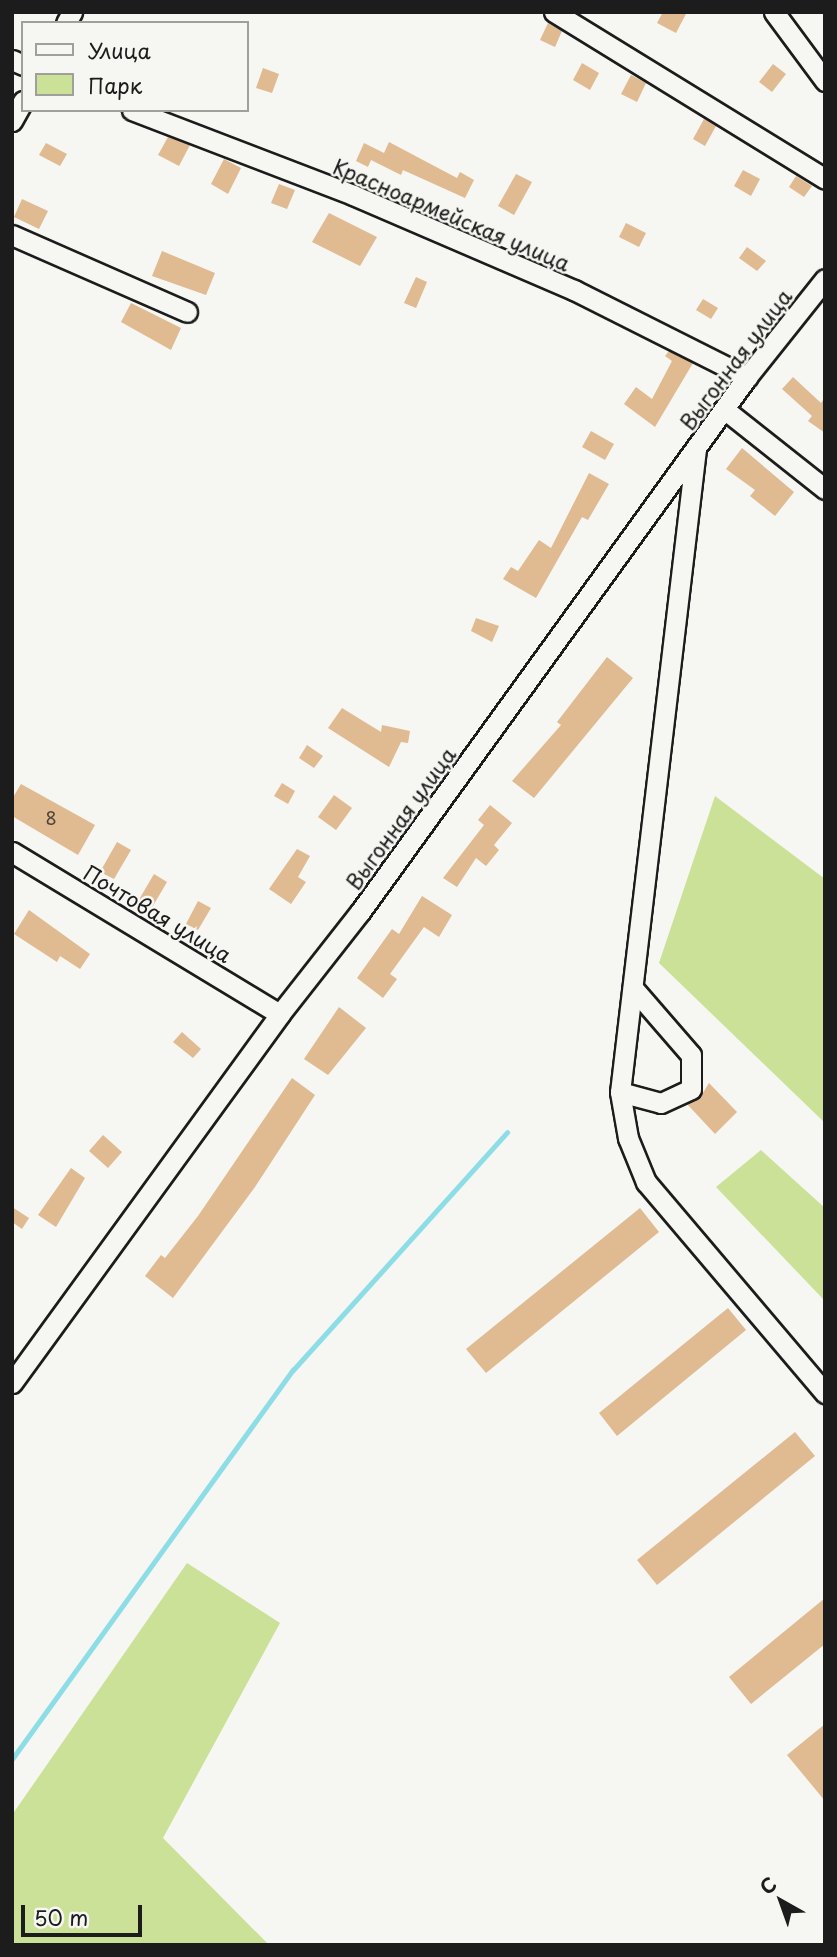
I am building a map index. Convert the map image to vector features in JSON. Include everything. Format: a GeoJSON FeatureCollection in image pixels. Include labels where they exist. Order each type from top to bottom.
{"type":"FeatureCollection","features":[{"type":"Feature","properties":{"kind":"street"},"geometry":{"type":"LineString","coordinates":[[554,12],[825,178]]}},
{"type":"Feature","properties":{"kind":"street"},"geometry":{"type":"LineString","coordinates":[[774,12],[825,81]]}},
{"type":"Feature","properties":{"kind":"street"},"geometry":{"type":"LineString","coordinates":[[12,121],[21,105]]}},
{"type":"Feature","properties":{"kind":"street","name":"Красноармейская улица"},"geometry":{"type":"LineString","coordinates":[[137,112],[353,195],[574,290],[747,377]]}},
{"type":"Feature","properties":{"kind":"street"},"geometry":{"type":"LineString","coordinates":[[12,235],[187,312]]}},
{"type":"Feature","properties":{"kind":"street","name":"Выгонная улица"},"geometry":{"type":"LineString","coordinates":[[12,1383],[280,1014],[369,901],[747,377],[825,279]]}},
{"type":"Feature","properties":{"kind":"street"},"geometry":{"type":"LineString","coordinates":[[724,409],[825,489]]}},
{"type":"Feature","properties":{"kind":"street"},"geometry":{"type":"LineString","coordinates":[[696,448],[620,1092],[628,1138],[646,1182],[825,1393]]}},
{"type":"Feature","properties":{"kind":"street","name":"Почтовая улица"},"geometry":{"type":"LineString","coordinates":[[12,852],[280,1014]]}},
{"type":"Feature","properties":{"kind":"street"},"geometry":{"type":"LineString","coordinates":[[620,1092],[661,1103],[691,1089],[691,1055],[633,988]]}},
{"type":"Feature","properties":{"kind":"green space"},"geometry":{"type":"Polygon","coordinates":[[[715,796],[825,879],[825,1123],[659,963],[715,796]]]}},
{"type":"Feature","properties":{"kind":"green space"},"geometry":{"type":"Polygon","coordinates":[[[761,1150],[825,1208],[825,1301],[716,1187],[761,1150]]]}},
{"type":"Feature","properties":{"kind":"green space"},"geometry":{"type":"Polygon","coordinates":[[[187,1563],[280,1623],[163,1838],[269,1945],[12,1945],[12,1815],[187,1563]]]}},
{"type":"Feature","properties":{"kind":"building"},"geometry":{"type":"Polygon","coordinates":[[[663,12],[687,12],[676,33],[657,23],[663,12]]]}},
{"type":"Feature","properties":{"kind":"building"},"geometry":{"type":"Polygon","coordinates":[[[548,23],[562,31],[555,47],[540,40],[548,23]]]}},
{"type":"Feature","properties":{"kind":"building"},"geometry":{"type":"Polygon","coordinates":[[[582,63],[599,73],[590,90],[573,80],[582,63]]]}},
{"type":"Feature","properties":{"kind":"building"},"geometry":{"type":"Polygon","coordinates":[[[773,64],[786,74],[772,92],[759,82],[773,64]]]}},
{"type":"Feature","properties":{"kind":"building"},"geometry":{"type":"Polygon","coordinates":[[[263,68],[279,74],[272,93],[256,88],[263,68]]]}},
{"type":"Feature","properties":{"kind":"building"},"geometry":{"type":"Polygon","coordinates":[[[631,75],[646,83],[637,102],[621,94],[631,75]]]}},
{"type":"Feature","properties":{"kind":"building"},"geometry":{"type":"Polygon","coordinates":[[[704,119],[716,126],[705,146],[693,139],[704,119]]]}},
{"type":"Feature","properties":{"kind":"building"},"geometry":{"type":"Polygon","coordinates":[[[168,137],[190,145],[179,166],[158,155],[168,137]]]}},
{"type":"Feature","properties":{"kind":"building"},"geometry":{"type":"Polygon","coordinates":[[[389,142],[457,178],[460,172],[474,180],[465,198],[403,170],[401,175],[371,160],[368,167],[356,161],[364,143],[384,153],[389,142]]]}},
{"type":"Feature","properties":{"kind":"building"},"geometry":{"type":"Polygon","coordinates":[[[46,143],[67,154],[60,166],[39,155],[46,143]]]}},
{"type":"Feature","properties":{"kind":"building"},"geometry":{"type":"Polygon","coordinates":[[[224,159],[241,168],[228,194],[211,184],[224,159]]]}},
{"type":"Feature","properties":{"kind":"building"},"geometry":{"type":"Polygon","coordinates":[[[743,170],[760,179],[751,196],[734,186],[743,170]]]}},
{"type":"Feature","properties":{"kind":"building"},"geometry":{"type":"Polygon","coordinates":[[[516,174],[532,182],[514,215],[498,206],[516,174]]]}},
{"type":"Feature","properties":{"kind":"building"},"geometry":{"type":"Polygon","coordinates":[[[796,176],[812,186],[804,197],[789,187],[796,176]]]}},
{"type":"Feature","properties":{"kind":"building"},"geometry":{"type":"Polygon","coordinates":[[[279,184],[295,190],[287,209],[271,203],[279,184]]]}},
{"type":"Feature","properties":{"kind":"building"},"geometry":{"type":"Polygon","coordinates":[[[22,199],[48,211],[39,229],[14,217],[22,199]]]}},
{"type":"Feature","properties":{"kind":"building"},"geometry":{"type":"Polygon","coordinates":[[[329,213],[377,237],[360,266],[312,242],[329,213]]]}},
{"type":"Feature","properties":{"kind":"building"},"geometry":{"type":"Polygon","coordinates":[[[626,223],[646,233],[639,247],[619,237],[626,223]]]}},
{"type":"Feature","properties":{"kind":"building"},"geometry":{"type":"Polygon","coordinates":[[[747,247],[766,261],[757,271],[739,258],[747,247]]]}},
{"type":"Feature","properties":{"kind":"building"},"geometry":{"type":"Polygon","coordinates":[[[162,251],[215,273],[206,295],[152,276],[162,251]]]}},
{"type":"Feature","properties":{"kind":"building"},"geometry":{"type":"Polygon","coordinates":[[[416,277],[427,282],[416,308],[404,303],[416,277]]]}},
{"type":"Feature","properties":{"kind":"building"},"geometry":{"type":"Polygon","coordinates":[[[703,299],[718,308],[711,319],[696,310],[703,299]]]}},
{"type":"Feature","properties":{"kind":"building"},"geometry":{"type":"Polygon","coordinates":[[[131,303],[181,328],[171,350],[121,322],[131,303]]]}},
{"type":"Feature","properties":{"kind":"building"},"geometry":{"type":"Polygon","coordinates":[[[669,351],[693,363],[655,427],[624,404],[636,387],[652,399],[672,361],[665,356],[669,351]]]}},
{"type":"Feature","properties":{"kind":"building"},"geometry":{"type":"Polygon","coordinates":[[[793,377],[821,403],[825,397],[825,433],[808,421],[812,416],[782,389],[793,377]]]}},
{"type":"Feature","properties":{"kind":"building"},"geometry":{"type":"Polygon","coordinates":[[[591,431],[614,444],[605,460],[582,447],[591,431]]]}},
{"type":"Feature","properties":{"kind":"building"},"geometry":{"type":"Polygon","coordinates":[[[742,448],[794,492],[775,516],[750,496],[755,490],[726,469],[742,448]]]}},
{"type":"Feature","properties":{"kind":"building"},"geometry":{"type":"Polygon","coordinates":[[[589,473],[609,484],[588,520],[582,517],[536,598],[503,579],[511,567],[518,571],[539,540],[551,548],[589,473]]]}},
{"type":"Feature","properties":{"kind":"building"},"geometry":{"type":"Polygon","coordinates":[[[476,618],[499,626],[492,642],[471,631],[476,618]]]}},
{"type":"Feature","properties":{"kind":"building"},"geometry":{"type":"Polygon","coordinates":[[[607,657],[633,678],[534,798],[512,781],[561,725],[557,722],[607,657]]]}},
{"type":"Feature","properties":{"kind":"building"},"geometry":{"type":"Polygon","coordinates":[[[342,708],[381,732],[382,725],[410,731],[408,743],[401,742],[389,767],[328,728],[342,708]]]}},
{"type":"Feature","properties":{"kind":"building"},"geometry":{"type":"Polygon","coordinates":[[[307,745],[323,756],[314,768],[299,758],[307,745]]]}},
{"type":"Feature","properties":{"kind":"building"},"geometry":{"type":"Polygon","coordinates":[[[282,783],[295,791],[288,804],[274,796],[282,783]]]}},
{"type":"Feature","properties":{"kind":"building"},"geometry":{"type":"Polygon","coordinates":[[[21,784],[95,825],[78,855],[12,816],[12,799],[21,784]]]}},
{"type":"Feature","properties":{"kind":"building"},"geometry":{"type":"Polygon","coordinates":[[[334,795],[352,808],[336,830],[318,817],[334,795]]]}},
{"type":"Feature","properties":{"kind":"building"},"geometry":{"type":"Polygon","coordinates":[[[490,805],[512,823],[494,845],[499,850],[486,866],[476,858],[457,887],[443,878],[484,825],[478,820],[490,805]]]}},
{"type":"Feature","properties":{"kind":"building"},"geometry":{"type":"Polygon","coordinates":[[[117,842],[131,850],[114,879],[100,872],[117,842]]]}},
{"type":"Feature","properties":{"kind":"building"},"geometry":{"type":"Polygon","coordinates":[[[297,849],[310,856],[298,877],[306,882],[291,904],[269,889],[297,849]]]}},
{"type":"Feature","properties":{"kind":"building"},"geometry":{"type":"Polygon","coordinates":[[[154,874],[167,882],[150,911],[137,903],[154,874]]]}},
{"type":"Feature","properties":{"kind":"building"},"geometry":{"type":"Polygon","coordinates":[[[422,896],[452,915],[439,937],[424,927],[390,974],[397,979],[383,998],[357,978],[392,929],[399,934],[422,896]]]}},
{"type":"Feature","properties":{"kind":"building"},"geometry":{"type":"Polygon","coordinates":[[[198,901],[211,908],[198,930],[186,924],[198,901]]]}},
{"type":"Feature","properties":{"kind":"building"},"geometry":{"type":"Polygon","coordinates":[[[29,910],[90,954],[80,969],[60,956],[57,962],[14,934],[29,910]]]}},
{"type":"Feature","properties":{"kind":"building"},"geometry":{"type":"Polygon","coordinates":[[[339,1007],[366,1028],[328,1075],[304,1059],[339,1007]]]}},
{"type":"Feature","properties":{"kind":"building"},"geometry":{"type":"Polygon","coordinates":[[[182,1032],[201,1049],[193,1058],[173,1042],[182,1032]]]}},
{"type":"Feature","properties":{"kind":"building"},"geometry":{"type":"Polygon","coordinates":[[[292,1078],[315,1095],[255,1187],[173,1298],[145,1276],[161,1255],[165,1258],[198,1216],[292,1078]]]}},
{"type":"Feature","properties":{"kind":"building"},"geometry":{"type":"Polygon","coordinates":[[[709,1083],[737,1112],[715,1134],[687,1104],[701,1096],[709,1083]]]}},
{"type":"Feature","properties":{"kind":"building"},"geometry":{"type":"Polygon","coordinates":[[[103,1135],[122,1152],[108,1168],[89,1151],[103,1135]]]}},
{"type":"Feature","properties":{"kind":"building"},"geometry":{"type":"Polygon","coordinates":[[[71,1168],[85,1178],[56,1227],[38,1215],[71,1168]]]}},
{"type":"Feature","properties":{"kind":"building"},"geometry":{"type":"Polygon","coordinates":[[[12,1207],[29,1218],[22,1229],[12,1222],[12,1207]]]}},
{"type":"Feature","properties":{"kind":"building"},"geometry":{"type":"Polygon","coordinates":[[[640,1208],[659,1232],[486,1373],[466,1349],[640,1208]]]}},
{"type":"Feature","properties":{"kind":"building"},"geometry":{"type":"Polygon","coordinates":[[[728,1308],[746,1330],[617,1436],[599,1413],[728,1308]]]}},
{"type":"Feature","properties":{"kind":"building"},"geometry":{"type":"Polygon","coordinates":[[[795,1432],[815,1456],[657,1585],[637,1560],[795,1432]]]}},
{"type":"Feature","properties":{"kind":"building"},"geometry":{"type":"Polygon","coordinates":[[[825,1598],[825,1644],[751,1704],[729,1677],[825,1598]]]}},
{"type":"Feature","properties":{"kind":"building"},"geometry":{"type":"Polygon","coordinates":[[[825,1724],[825,1801],[787,1755],[825,1724]]]}},
{"type":"Feature","properties":{"kind":"waterway"},"geometry":{"type":"LineString","coordinates":[[12,1759],[293,1370],[507,1132]]}}]}
